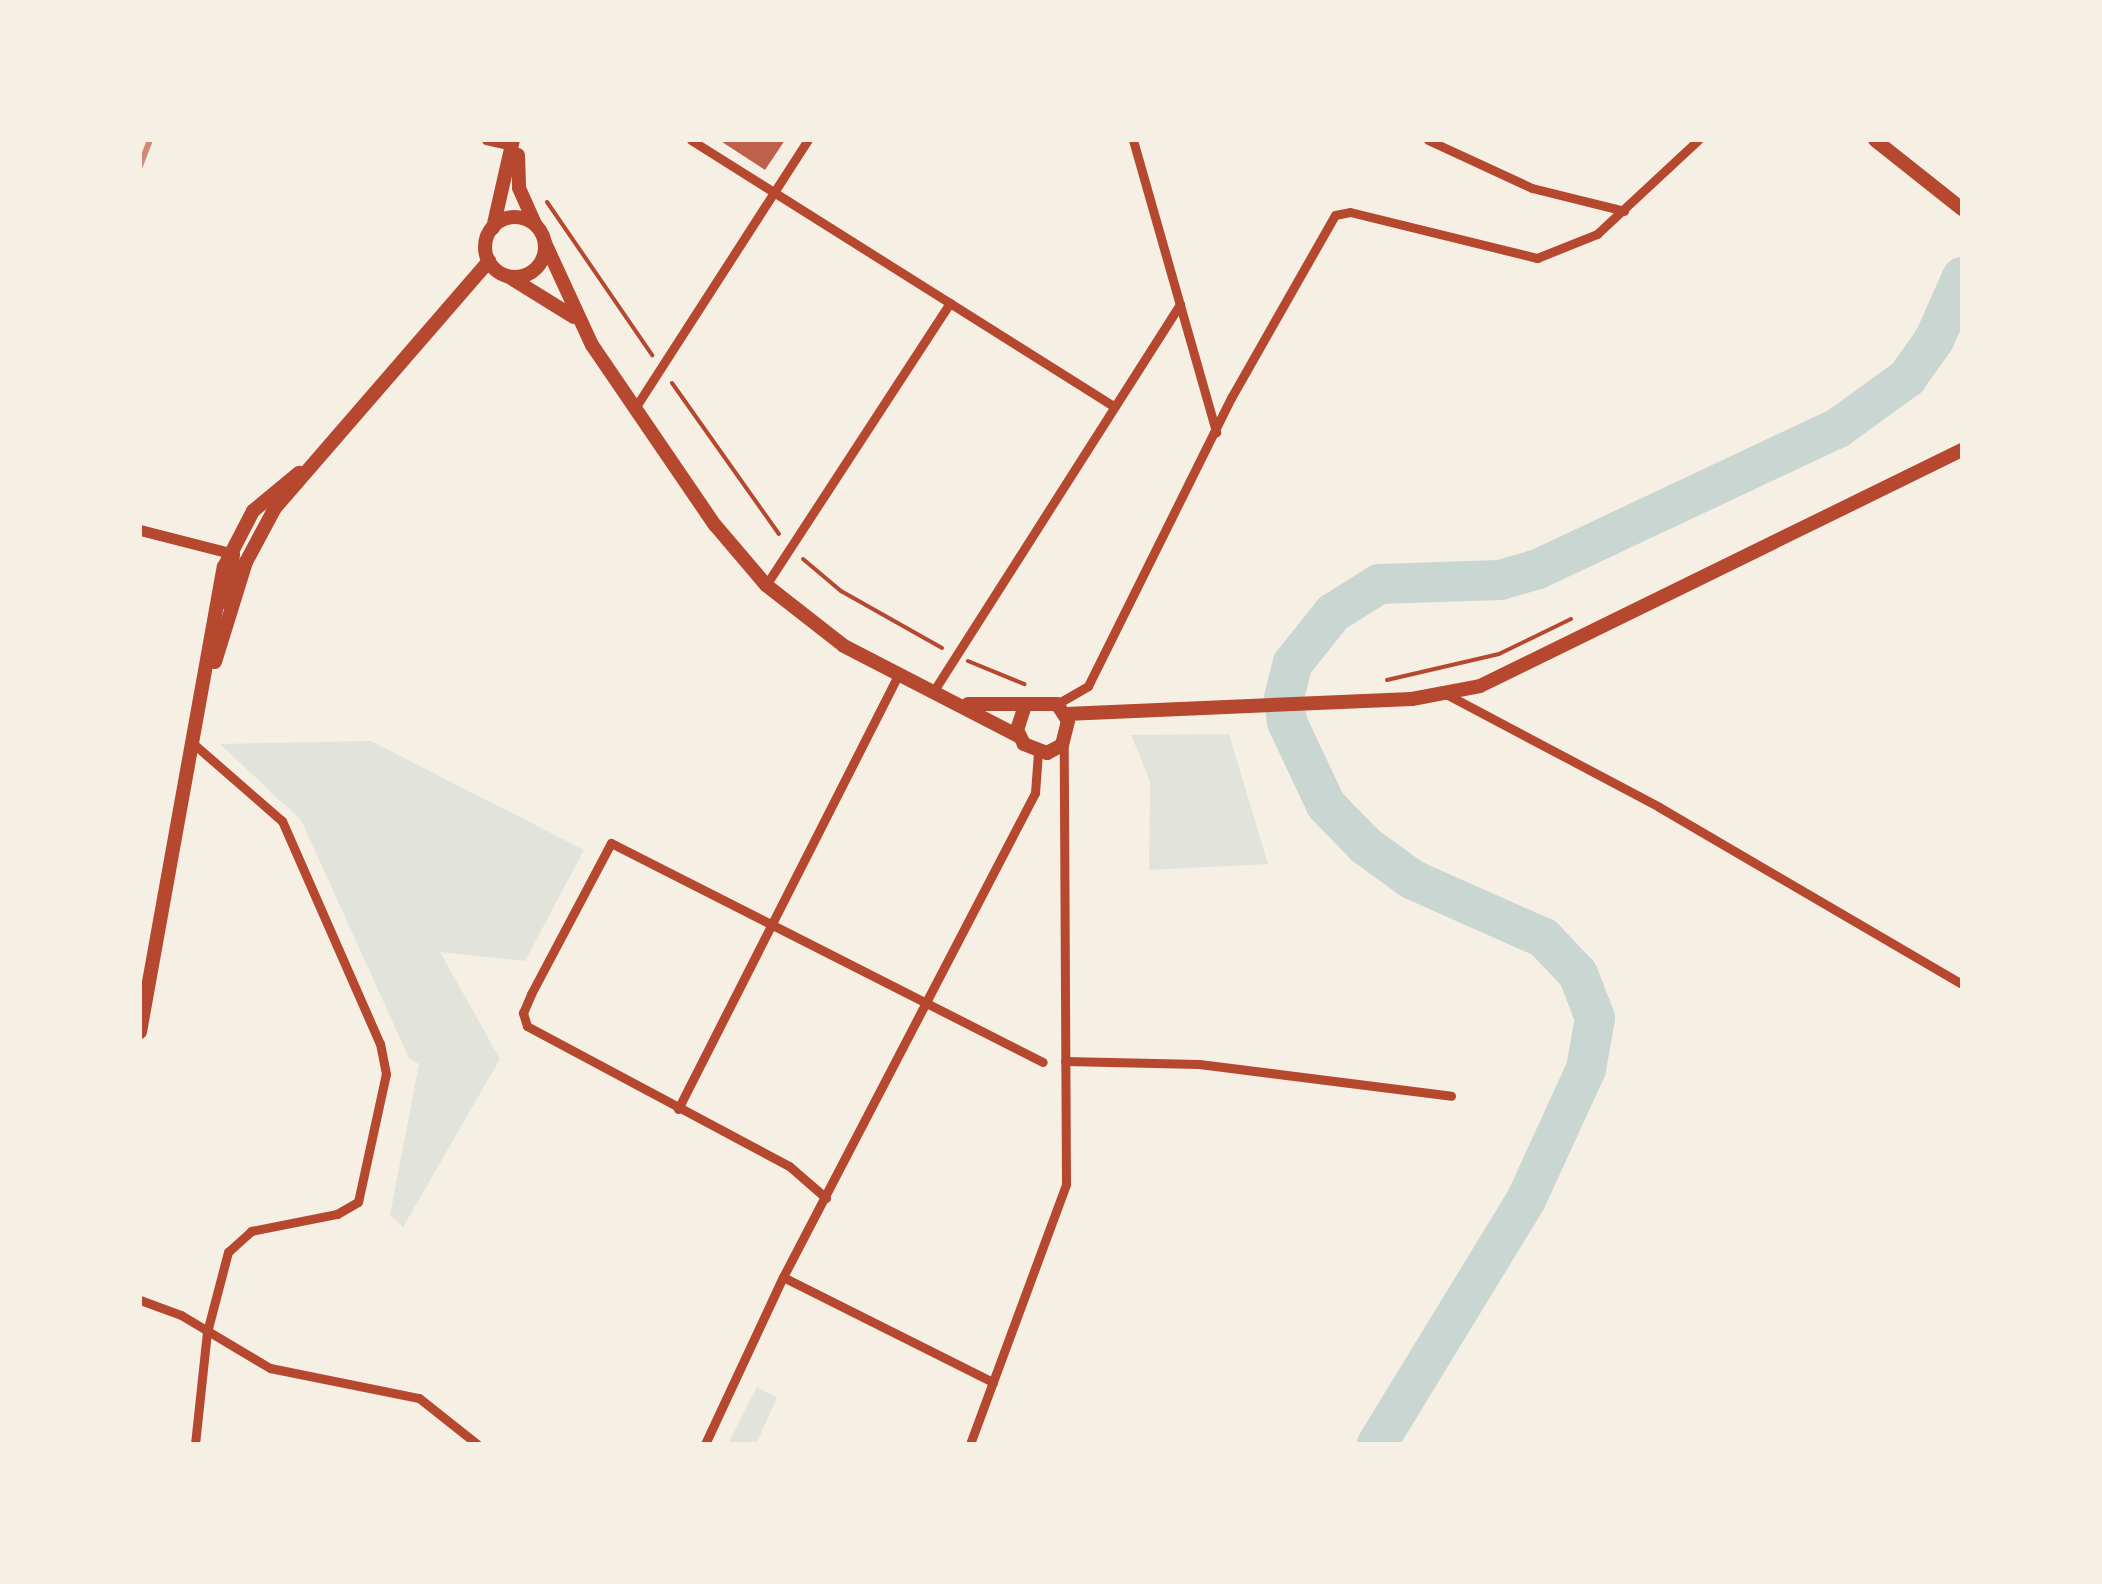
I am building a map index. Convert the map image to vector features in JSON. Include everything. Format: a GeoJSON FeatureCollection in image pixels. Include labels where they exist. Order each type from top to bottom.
{"type":"FeatureCollection","features":[{"type":"Feature","properties":{"kind":"main road"},"geometry":{"type":"LineString","coordinates":[[1876,140],[1962,210]]}},
{"type":"Feature","properties":{"kind":"main road"},"geometry":{"type":"LineString","coordinates":[[512,143],[519,188],[574,317],[714,525],[766,585],[820,631],[898,676],[959,703],[1020,737],[1038,752],[1055,750],[1066,738],[1061,710]]}},
{"type":"Feature","properties":{"kind":"main road"},"geometry":{"type":"LineString","coordinates":[[512,143],[486,244],[489,262],[574,317]]}},
{"type":"Feature","properties":{"kind":"main road"},"geometry":{"type":"LineString","coordinates":[[493,228],[518,218],[536,226]]}},
{"type":"Feature","properties":{"kind":"main road"},"geometry":{"type":"LineString","coordinates":[[510,277],[535,270],[545,243]]}},
{"type":"Feature","properties":{"kind":"main road"},"geometry":{"type":"LineString","coordinates":[[206,691],[262,529],[300,474],[489,262]]}},
{"type":"Feature","properties":{"kind":"main road"},"geometry":{"type":"LineString","coordinates":[[959,703],[1024,709],[1040,701],[1061,710],[1224,711],[1446,694],[1530,666],[1962,450]]}},
{"type":"Feature","properties":{"kind":"main road"},"geometry":{"type":"LineString","coordinates":[[140,1032],[196,746],[228,552],[252,511],[300,474]]}},
{"type":"Feature","properties":{"kind":"main road"},"geometry":{"type":"LineString","coordinates":[[1020,737],[1024,709]]}},
{"type":"Feature","properties":{"kind":"street"},"geometry":{"type":"LineString","coordinates":[[486,140],[512,143]]}},
{"type":"Feature","properties":{"kind":"street"},"geometry":{"type":"LineString","coordinates":[[691,140],[1112,405]]}},
{"type":"Feature","properties":{"kind":"street"},"geometry":{"type":"LineString","coordinates":[[635,408],[808,140]]}},
{"type":"Feature","properties":{"kind":"street"},"geometry":{"type":"LineString","coordinates":[[1132,140],[1216,432]]}},
{"type":"Feature","properties":{"kind":"street"},"geometry":{"type":"LineString","coordinates":[[1428,140],[1532,188],[1624,211]]}},
{"type":"Feature","properties":{"kind":"street"},"geometry":{"type":"LineString","coordinates":[[1061,710],[1088,686],[1216,432],[1335,215],[1350,212],[1527,259],[1571,249],[1624,211],[1698,140]]}},
{"type":"Feature","properties":{"kind":"street"},"geometry":{"type":"LineString","coordinates":[[766,585],[950,303]]}},
{"type":"Feature","properties":{"kind":"street"},"geometry":{"type":"LineString","coordinates":[[933,692],[1112,405],[1180,304]]}},
{"type":"Feature","properties":{"kind":"street"},"geometry":{"type":"LineString","coordinates":[[140,530],[228,552],[234,558],[227,622]]}},
{"type":"Feature","properties":{"kind":"street"},"geometry":{"type":"LineString","coordinates":[[678,1108],[898,676]]}},
{"type":"Feature","properties":{"kind":"street"},"geometry":{"type":"LineString","coordinates":[[1446,694],[1716,840],[1962,984]]}},
{"type":"Feature","properties":{"kind":"street"},"geometry":{"type":"LineString","coordinates":[[970,1444],[1065,1192],[1060,783],[1066,738]]}},
{"type":"Feature","properties":{"kind":"street"},"geometry":{"type":"LineString","coordinates":[[195,1444],[207,1332],[237,1239],[337,1214],[358,1202],[386,1067],[282,820],[196,746]]}},
{"type":"Feature","properties":{"kind":"street"},"geometry":{"type":"LineString","coordinates":[[705,1444],[784,1277],[1035,793],[1038,752]]}},
{"type":"Feature","properties":{"kind":"street"},"geometry":{"type":"LineString","coordinates":[[826,1198],[797,1171],[544,1038],[524,1018],[611,843],[1043,1062]]}},
{"type":"Feature","properties":{"kind":"street"},"geometry":{"type":"LineString","coordinates":[[1065,1061],[1199,1064],[1452,1096]]}},
{"type":"Feature","properties":{"kind":"street"},"geometry":{"type":"LineString","coordinates":[[784,1277],[994,1382]]}},
{"type":"Feature","properties":{"kind":"street"},"geometry":{"type":"LineString","coordinates":[[140,1300],[280,1371],[419,1398],[477,1444]]}},
{"type":"Feature","properties":{"kind":"path"},"geometry":{"type":"LineString","coordinates":[[537,188],[652,355]]}},
{"type":"Feature","properties":{"kind":"path"},"geometry":{"type":"LineString","coordinates":[[1410,678],[1499,654],[1588,610]]}},
{"type":"Feature","properties":{"kind":"path"},"geometry":{"type":"LineString","coordinates":[[964,659],[1034,686]]}},
{"type":"Feature","properties":{"kind":"shaded area"},"geometry":{"type":"Polygon","coordinates":[[[1229,734],[1268,864],[1149,870],[1150,781],[1131,735],[1229,734]]]}},
{"type":"Feature","properties":{"kind":"shaded area"},"geometry":{"type":"Polygon","coordinates":[[[371,741],[584,850],[525,961],[440,952],[500,1059],[403,1227],[390,1215],[419,1064],[409,1058],[301,820],[220,744],[371,741]]]}},
{"type":"Feature","properties":{"kind":"shaded area"},"geometry":{"type":"Polygon","coordinates":[[[757,1387],[777,1398],[756,1444],[728,1444],[757,1387]]]}},
{"type":"Feature","properties":{"kind":"building"},"geometry":{"type":"Polygon","coordinates":[[[719,140],[785,140],[765,170],[719,140]]]}},
{"type":"Feature","properties":{"kind":"waterway"},"geometry":{"type":"LineString","coordinates":[[1377,1444],[1526,1200],[1586,1069],[1595,1018],[1578,974],[1544,938],[1413,880],[1366,846],[1326,805],[1287,722],[1284,698],[1293,663],[1333,613],[1379,584],[1500,580],[1536,570],[1838,428],[1907,378],[1934,340],[1962,277]]}},
{"type":"Feature","properties":{"kind":"railway"},"geometry":{"type":"LineString","coordinates":[[140,166],[150,140]]}}]}
